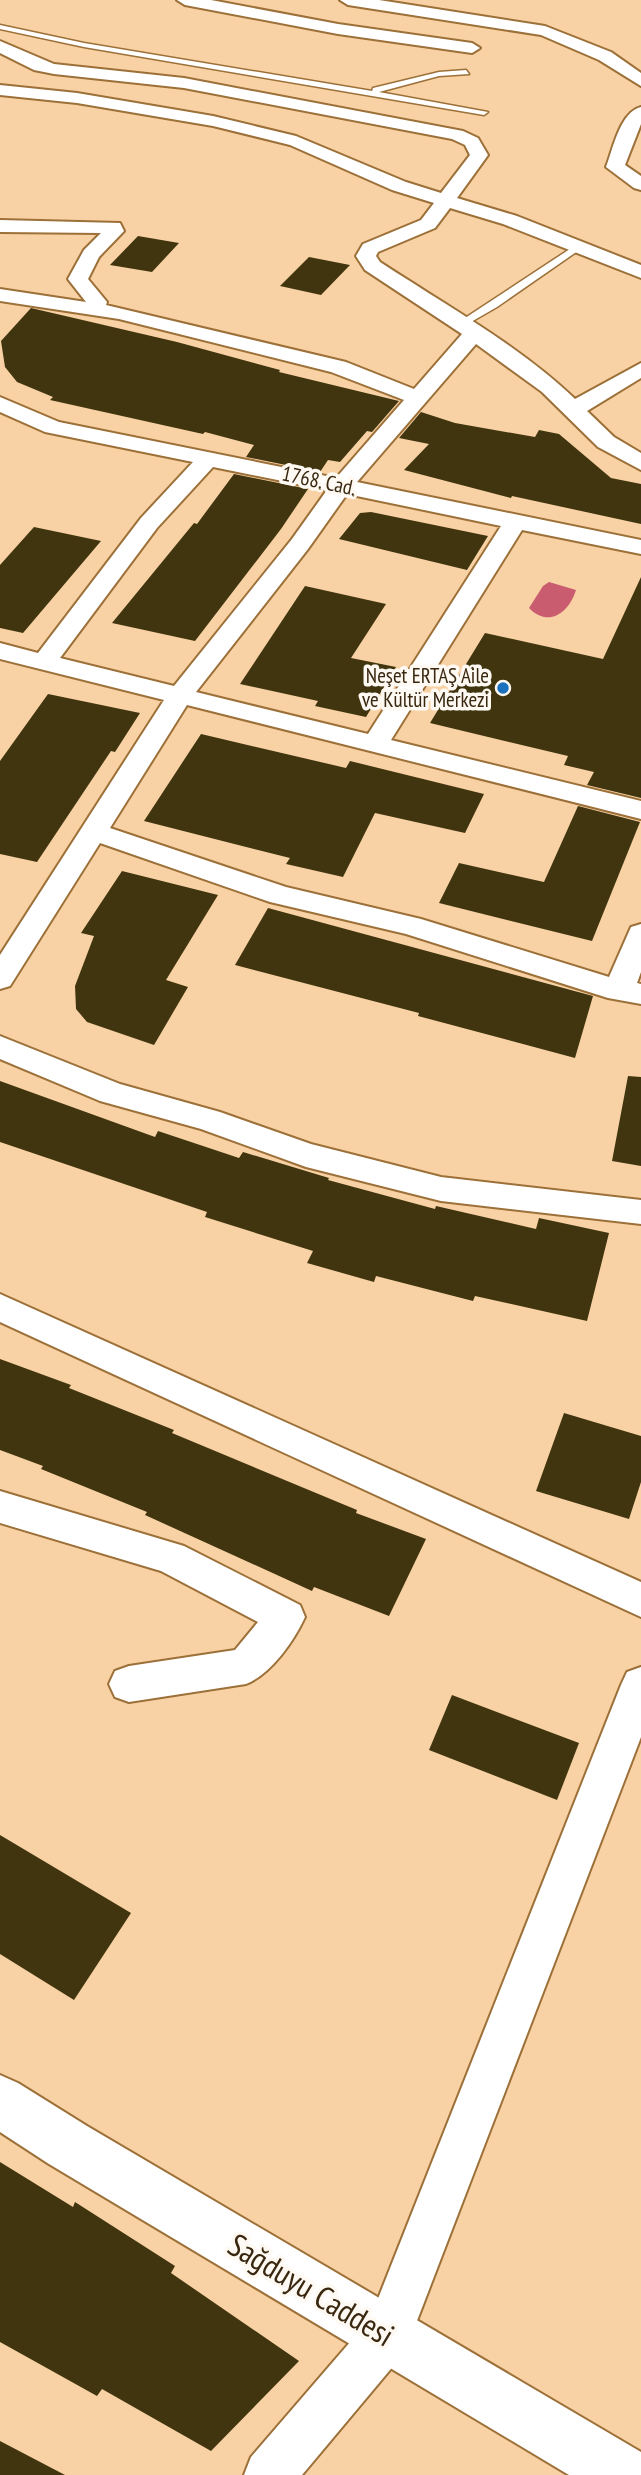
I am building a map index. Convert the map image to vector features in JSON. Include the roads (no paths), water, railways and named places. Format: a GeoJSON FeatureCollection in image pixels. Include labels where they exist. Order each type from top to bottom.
{"type":"FeatureCollection","features":[{"type":"Feature","properties":{"kind":"street"},"geometry":{"type":"LineString","coordinates":[[185,0],[338,29],[472,48]]}},
{"type":"Feature","properties":{"kind":"street"},"geometry":{"type":"LineString","coordinates":[[348,0],[545,31],[605,56],[641,81]]}},
{"type":"Feature","properties":{"kind":"street"},"geometry":{"type":"LineString","coordinates":[[0,46],[40,66],[54,69],[184,83],[457,135],[472,142],[479,155],[428,224],[370,248],[366,256],[381,272],[550,387],[606,442],[641,463]]}},
{"type":"Feature","properties":{"kind":"street"},"geometry":{"type":"LineString","coordinates":[[0,90],[77,98],[199,118],[296,141],[399,186],[579,246],[641,272]]}},
{"type":"Feature","properties":{"kind":"street"},"geometry":{"type":"LineString","coordinates":[[641,112],[630,127],[615,167],[641,184]]}},
{"type":"Feature","properties":{"kind":"street"},"geometry":{"type":"LineString","coordinates":[[0,226],[113,227],[114,231],[91,254],[78,279],[97,302],[95,308]]}},
{"type":"Feature","properties":{"kind":"street"},"geometry":{"type":"LineString","coordinates":[[0,295],[95,308],[338,367],[418,398]]}},
{"type":"Feature","properties":{"kind":"street"},"geometry":{"type":"LineString","coordinates":[[0,979],[180,695],[300,544],[341,486],[418,398],[468,329]]}},
{"type":"Feature","properties":{"kind":"street"},"geometry":{"type":"LineString","coordinates":[[573,410],[641,369]]}},
{"type":"Feature","properties":{"kind":"street","name":"1768. Cad."},"geometry":{"type":"LineString","coordinates":[[0,404],[53,427],[641,547]]}},
{"type":"Feature","properties":{"kind":"street"},"geometry":{"type":"LineString","coordinates":[[46,661],[149,523],[208,459]]}},
{"type":"Feature","properties":{"kind":"street"},"geometry":{"type":"LineString","coordinates":[[374,746],[516,521]]}},
{"type":"Feature","properties":{"kind":"street"},"geometry":{"type":"LineString","coordinates":[[0,651],[374,746],[641,810]]}},
{"type":"Feature","properties":{"kind":"street"},"geometry":{"type":"LineString","coordinates":[[92,831],[280,895],[411,926],[630,993],[641,934]]}},
{"type":"Feature","properties":{"kind":"street"},"geometry":{"type":"LineString","coordinates":[[0,1047],[111,1093],[209,1120],[319,1159],[440,1189],[641,1212]]}},
{"type":"Feature","properties":{"kind":"street"},"geometry":{"type":"LineString","coordinates":[[0,1307],[641,1600]]}},
{"type":"Feature","properties":{"kind":"street"},"geometry":{"type":"LineString","coordinates":[[0,1507],[172,1558],[286,1618],[246,1666],[129,1684]]}},
{"type":"Feature","properties":{"kind":"street"},"geometry":{"type":"LineString","coordinates":[[270,2475],[388,2335],[641,1685]]}},
{"type":"Feature","properties":{"kind":"street","name":"Sağduyu Caddesi"},"geometry":{"type":"LineString","coordinates":[[0,2101],[68,2145],[624,2475]]}},
{"type":"Feature","properties":{"kind":"lane"},"geometry":{"type":"LineString","coordinates":[[0,27],[72,43],[484,112]]}},
{"type":"Feature","properties":{"kind":"lane"},"geometry":{"type":"LineString","coordinates":[[370,92],[439,74],[466,72]]}},
{"type":"Feature","properties":{"kind":"lane"},"geometry":{"type":"LineString","coordinates":[[314,107],[320,85]]}},
{"type":"Feature","properties":{"kind":"lane"},"geometry":{"type":"LineString","coordinates":[[468,329],[494,305],[579,246]]}},
{"type":"Feature","properties":{"kind":"place","name":"Neşet ERTAŞ Aile ve Kültür Merkezi"},"geometry":{"type":"Point","coordinates":[503,688]}}]}
